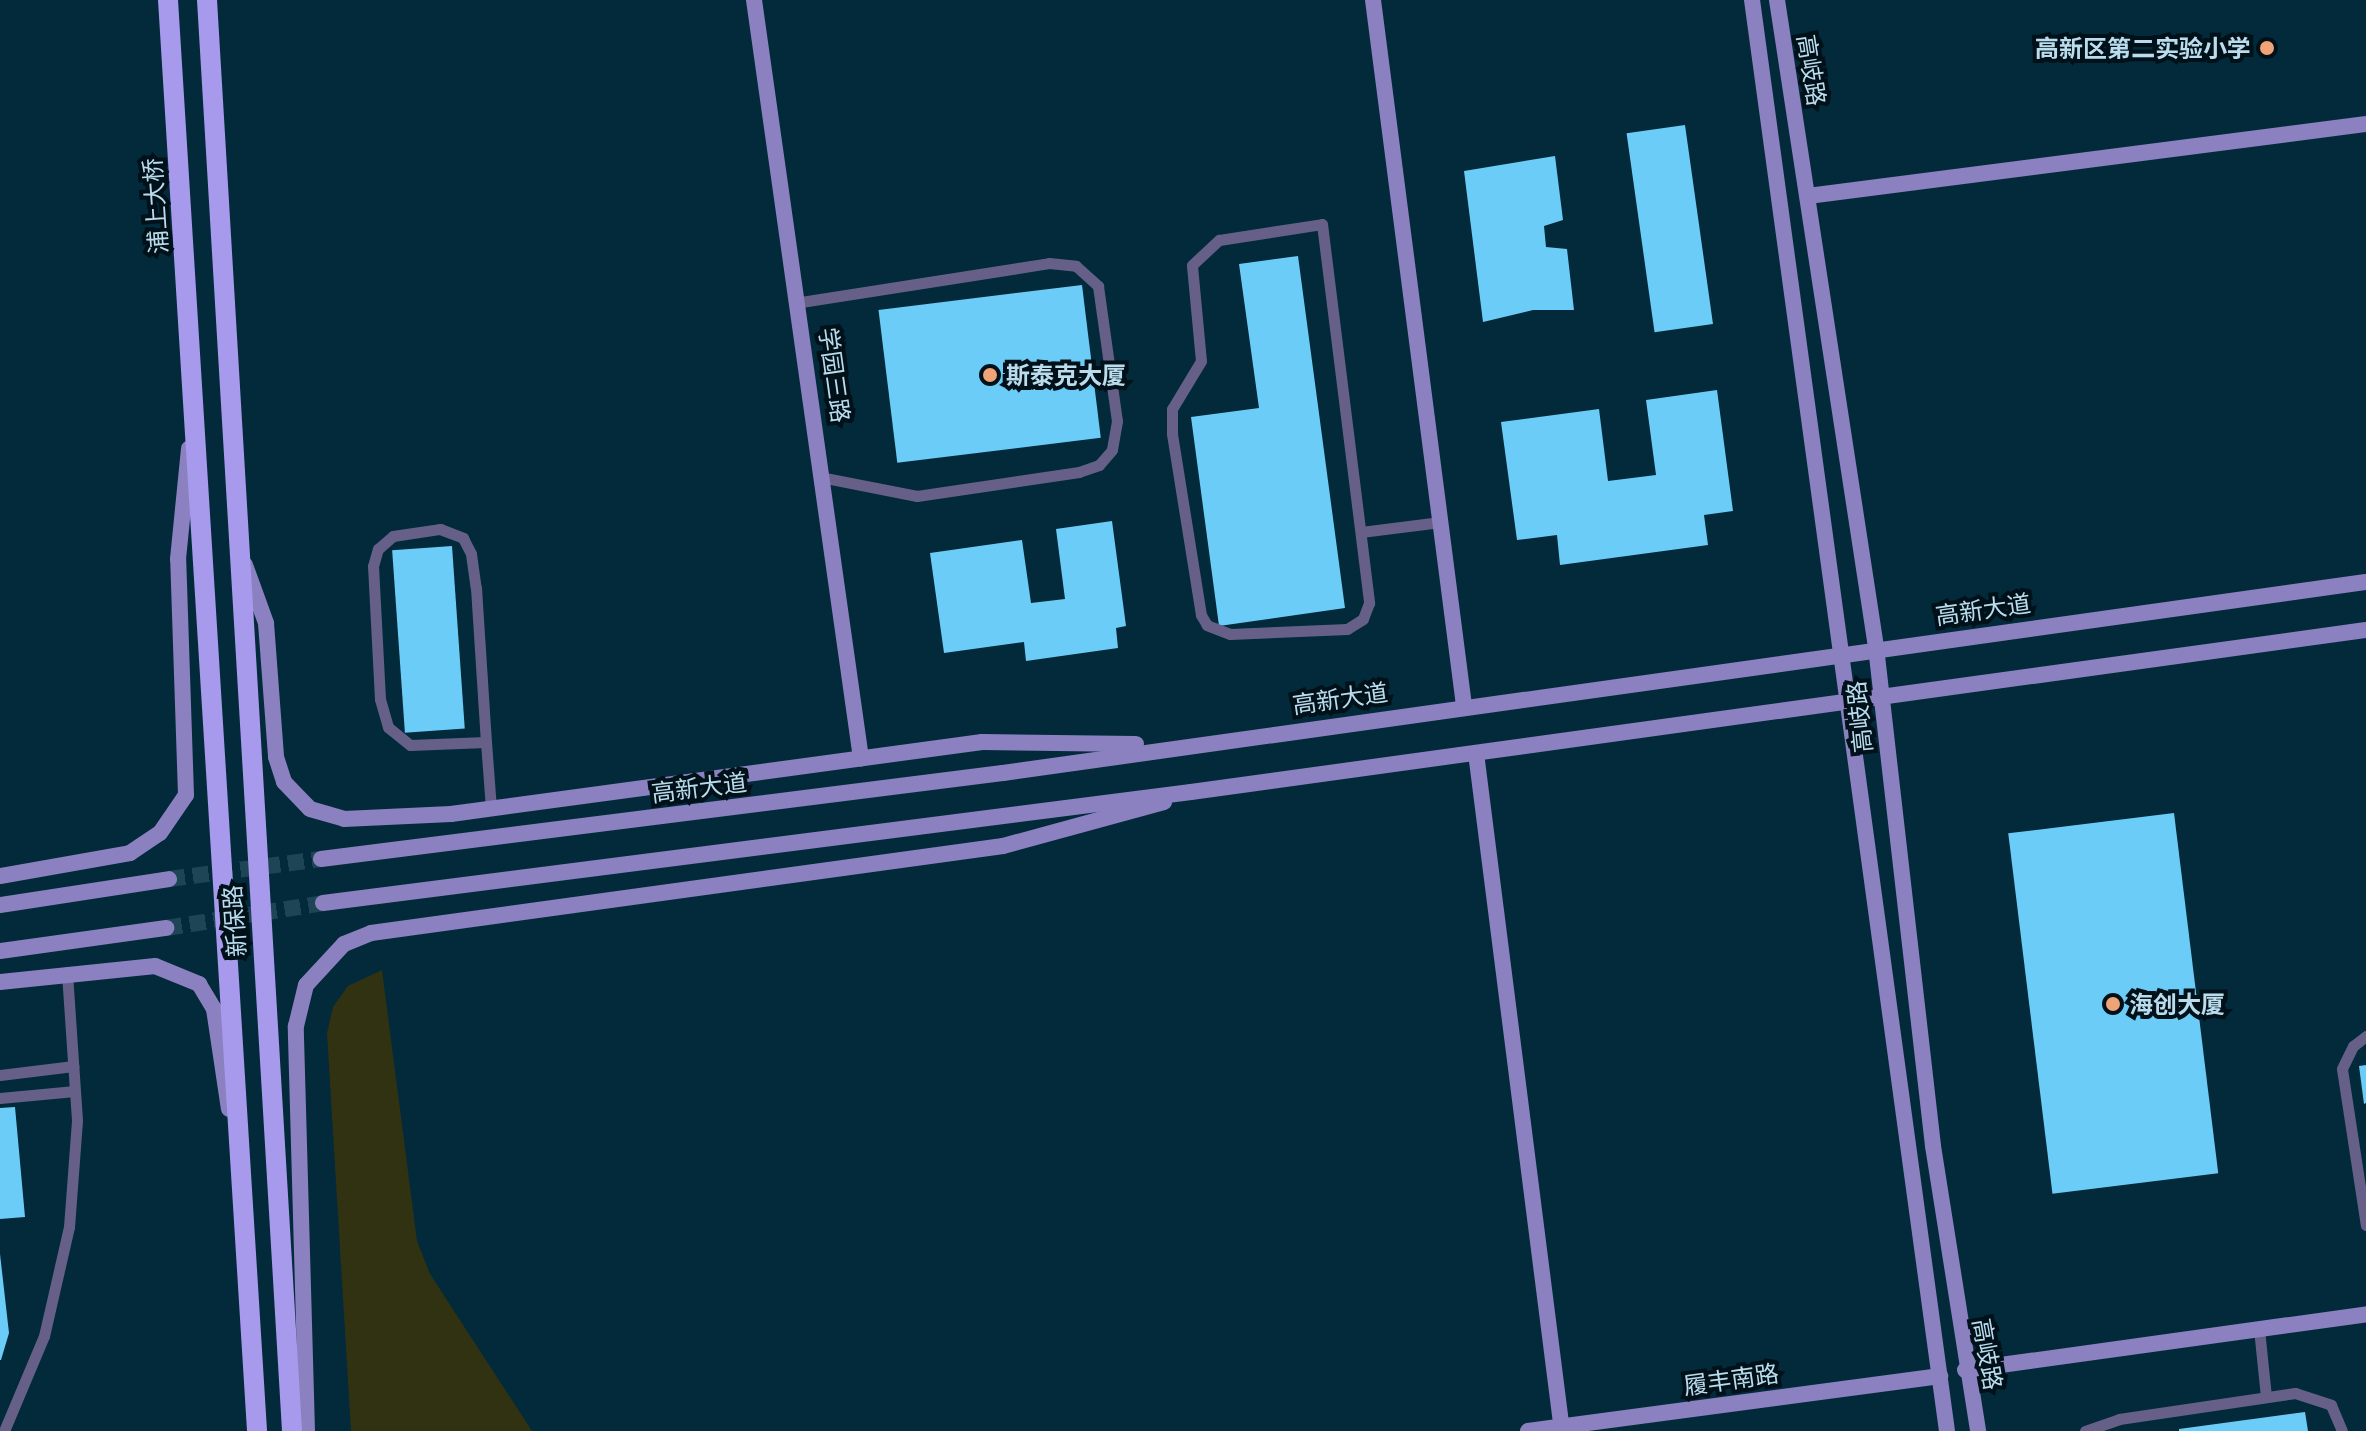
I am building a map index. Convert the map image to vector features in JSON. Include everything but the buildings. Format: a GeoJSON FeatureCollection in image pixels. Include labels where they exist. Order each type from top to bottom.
{"type":"FeatureCollection","features":[{"type":"Feature","properties":{"kind":"main road","name":"浦上大桥"},"geometry":{"type":"LineString","coordinates":[[168,0],[194,408]]}},
{"type":"Feature","properties":{"kind":"main road","name":"新保路"},"geometry":{"type":"LineString","coordinates":[[207,0],[228,408],[292,1431]]}},
{"type":"Feature","properties":{"kind":"main road","name":"学园三路"},"geometry":{"type":"LineString","coordinates":[[754,0],[801,302],[861,758]]}},
{"type":"Feature","properties":{"kind":"main road"},"geometry":{"type":"LineString","coordinates":[[1373,0],[1464,705]]}},
{"type":"Feature","properties":{"kind":"main road","name":"高岐路"},"geometry":{"type":"LineString","coordinates":[[1752,0],[1820,470],[1845,702],[1947,1431]]}},
{"type":"Feature","properties":{"kind":"main road","name":"高岐路"},"geometry":{"type":"LineString","coordinates":[[1777,0],[1876,647],[1965,1370],[1978,1431]]}},
{"type":"Feature","properties":{"kind":"main road"},"geometry":{"type":"LineString","coordinates":[[1808,196],[2366,124]]}},
{"type":"Feature","properties":{"kind":"main road"},"geometry":{"type":"LineString","coordinates":[[0,876],[130,853],[160,833],[186,795],[178,559],[194,408]]}},
{"type":"Feature","properties":{"kind":"main road","name":"新保路"},"geometry":{"type":"LineString","coordinates":[[194,408],[257,1431]]}},
{"type":"Feature","properties":{"kind":"main road"},"geometry":{"type":"LineString","coordinates":[[236,540],[266,623],[276,757],[295,798],[326,816],[371,821],[491,808],[982,742],[1181,744]]}},
{"type":"Feature","properties":{"kind":"main road","name":"高新大道"},"geometry":{"type":"LineString","coordinates":[[321,859],[1003,773],[1181,744],[2366,582]]}},
{"type":"Feature","properties":{"kind":"main road"},"geometry":{"type":"LineString","coordinates":[[323,903],[1191,792],[2366,630]]}},
{"type":"Feature","properties":{"kind":"main road"},"geometry":{"type":"LineString","coordinates":[[1476,753],[1562,1429]]}},
{"type":"Feature","properties":{"kind":"main road"},"geometry":{"type":"LineString","coordinates":[[307,1431],[296,1026],[306,985],[344,944],[371,933],[1003,846],[1130,815],[1191,792]]}},
{"type":"Feature","properties":{"kind":"main road"},"geometry":{"type":"LineString","coordinates":[[0,905],[169,879]]}},
{"type":"Feature","properties":{"kind":"main road"},"geometry":{"type":"LineString","coordinates":[[0,951],[166,928]]}},
{"type":"Feature","properties":{"kind":"main road"},"geometry":{"type":"LineString","coordinates":[[0,982],[67,972],[155,966],[199,984],[214,1009],[245,1206]]}},
{"type":"Feature","properties":{"kind":"main road"},"geometry":{"type":"LineString","coordinates":[[1965,1370],[2366,1314]]}},
{"type":"Feature","properties":{"kind":"main road","name":"履丰南路"},"geometry":{"type":"LineString","coordinates":[[1528,1431],[1562,1429],[1940,1376]]}},
{"type":"Feature","properties":{"kind":"lane"},"geometry":{"type":"LineString","coordinates":[[1322,224],[1361,532],[1369,603],[1355,625],[1230,634],[1207,625],[1201,615],[1171,420],[1201,361],[1192,265],[1219,240],[1322,224]]}},
{"type":"Feature","properties":{"kind":"lane"},"geometry":{"type":"LineString","coordinates":[[801,302],[1049,263],[1076,266],[1098,286],[1117,421],[1112,450],[1099,465],[1079,472],[917,496],[825,478]]}},
{"type":"Feature","properties":{"kind":"lane"},"geometry":{"type":"LineString","coordinates":[[1361,532],[1440,522]]}},
{"type":"Feature","properties":{"kind":"lane"},"geometry":{"type":"LineString","coordinates":[[486,742],[410,745],[388,727],[380,699],[373,566],[378,549],[393,536],[440,529],[468,545],[486,742],[491,808]]}},
{"type":"Feature","properties":{"kind":"lane"},"geometry":{"type":"LineString","coordinates":[[4,1431],[44,1336],[63,1265],[76,1154],[67,972]]}},
{"type":"Feature","properties":{"kind":"lane"},"geometry":{"type":"LineString","coordinates":[[2366,1036],[2353,1046],[2342,1069],[2366,1225]]}},
{"type":"Feature","properties":{"kind":"lane"},"geometry":{"type":"LineString","coordinates":[[0,1075],[73,1066]]}},
{"type":"Feature","properties":{"kind":"lane"},"geometry":{"type":"LineString","coordinates":[[0,1098],[75,1091]]}},
{"type":"Feature","properties":{"kind":"lane"},"geometry":{"type":"LineString","coordinates":[[2259,1329],[2266,1397]]}},
{"type":"Feature","properties":{"kind":"lane"},"geometry":{"type":"LineString","coordinates":[[2085,1431],[2119,1419],[2266,1397],[2319,1397],[2337,1412],[2342,1431]]}},
{"type":"Feature","properties":{"kind":"shaded area"},"geometry":{"type":"Polygon","coordinates":[[[382,970],[417,1241],[430,1274],[532,1431],[351,1431],[327,1033],[333,1007],[348,986],[382,970]]]}},
{"type":"Feature","properties":{"kind":"tunnel"},"geometry":{"type":"LineString","coordinates":[[169,879],[321,859]]}},
{"type":"Feature","properties":{"kind":"tunnel"},"geometry":{"type":"LineString","coordinates":[[166,928],[323,903]]}},
{"type":"Feature","properties":{"kind":"place","name":"高新区第二实验小学"},"geometry":{"type":"Point","coordinates":[2267,48]}},
{"type":"Feature","properties":{"kind":"place","name":"斯泰克大厦"},"geometry":{"type":"Point","coordinates":[990,375]}},
{"type":"Feature","properties":{"kind":"place","name":"海创大厦"},"geometry":{"type":"Point","coordinates":[2113,1004]}}]}
